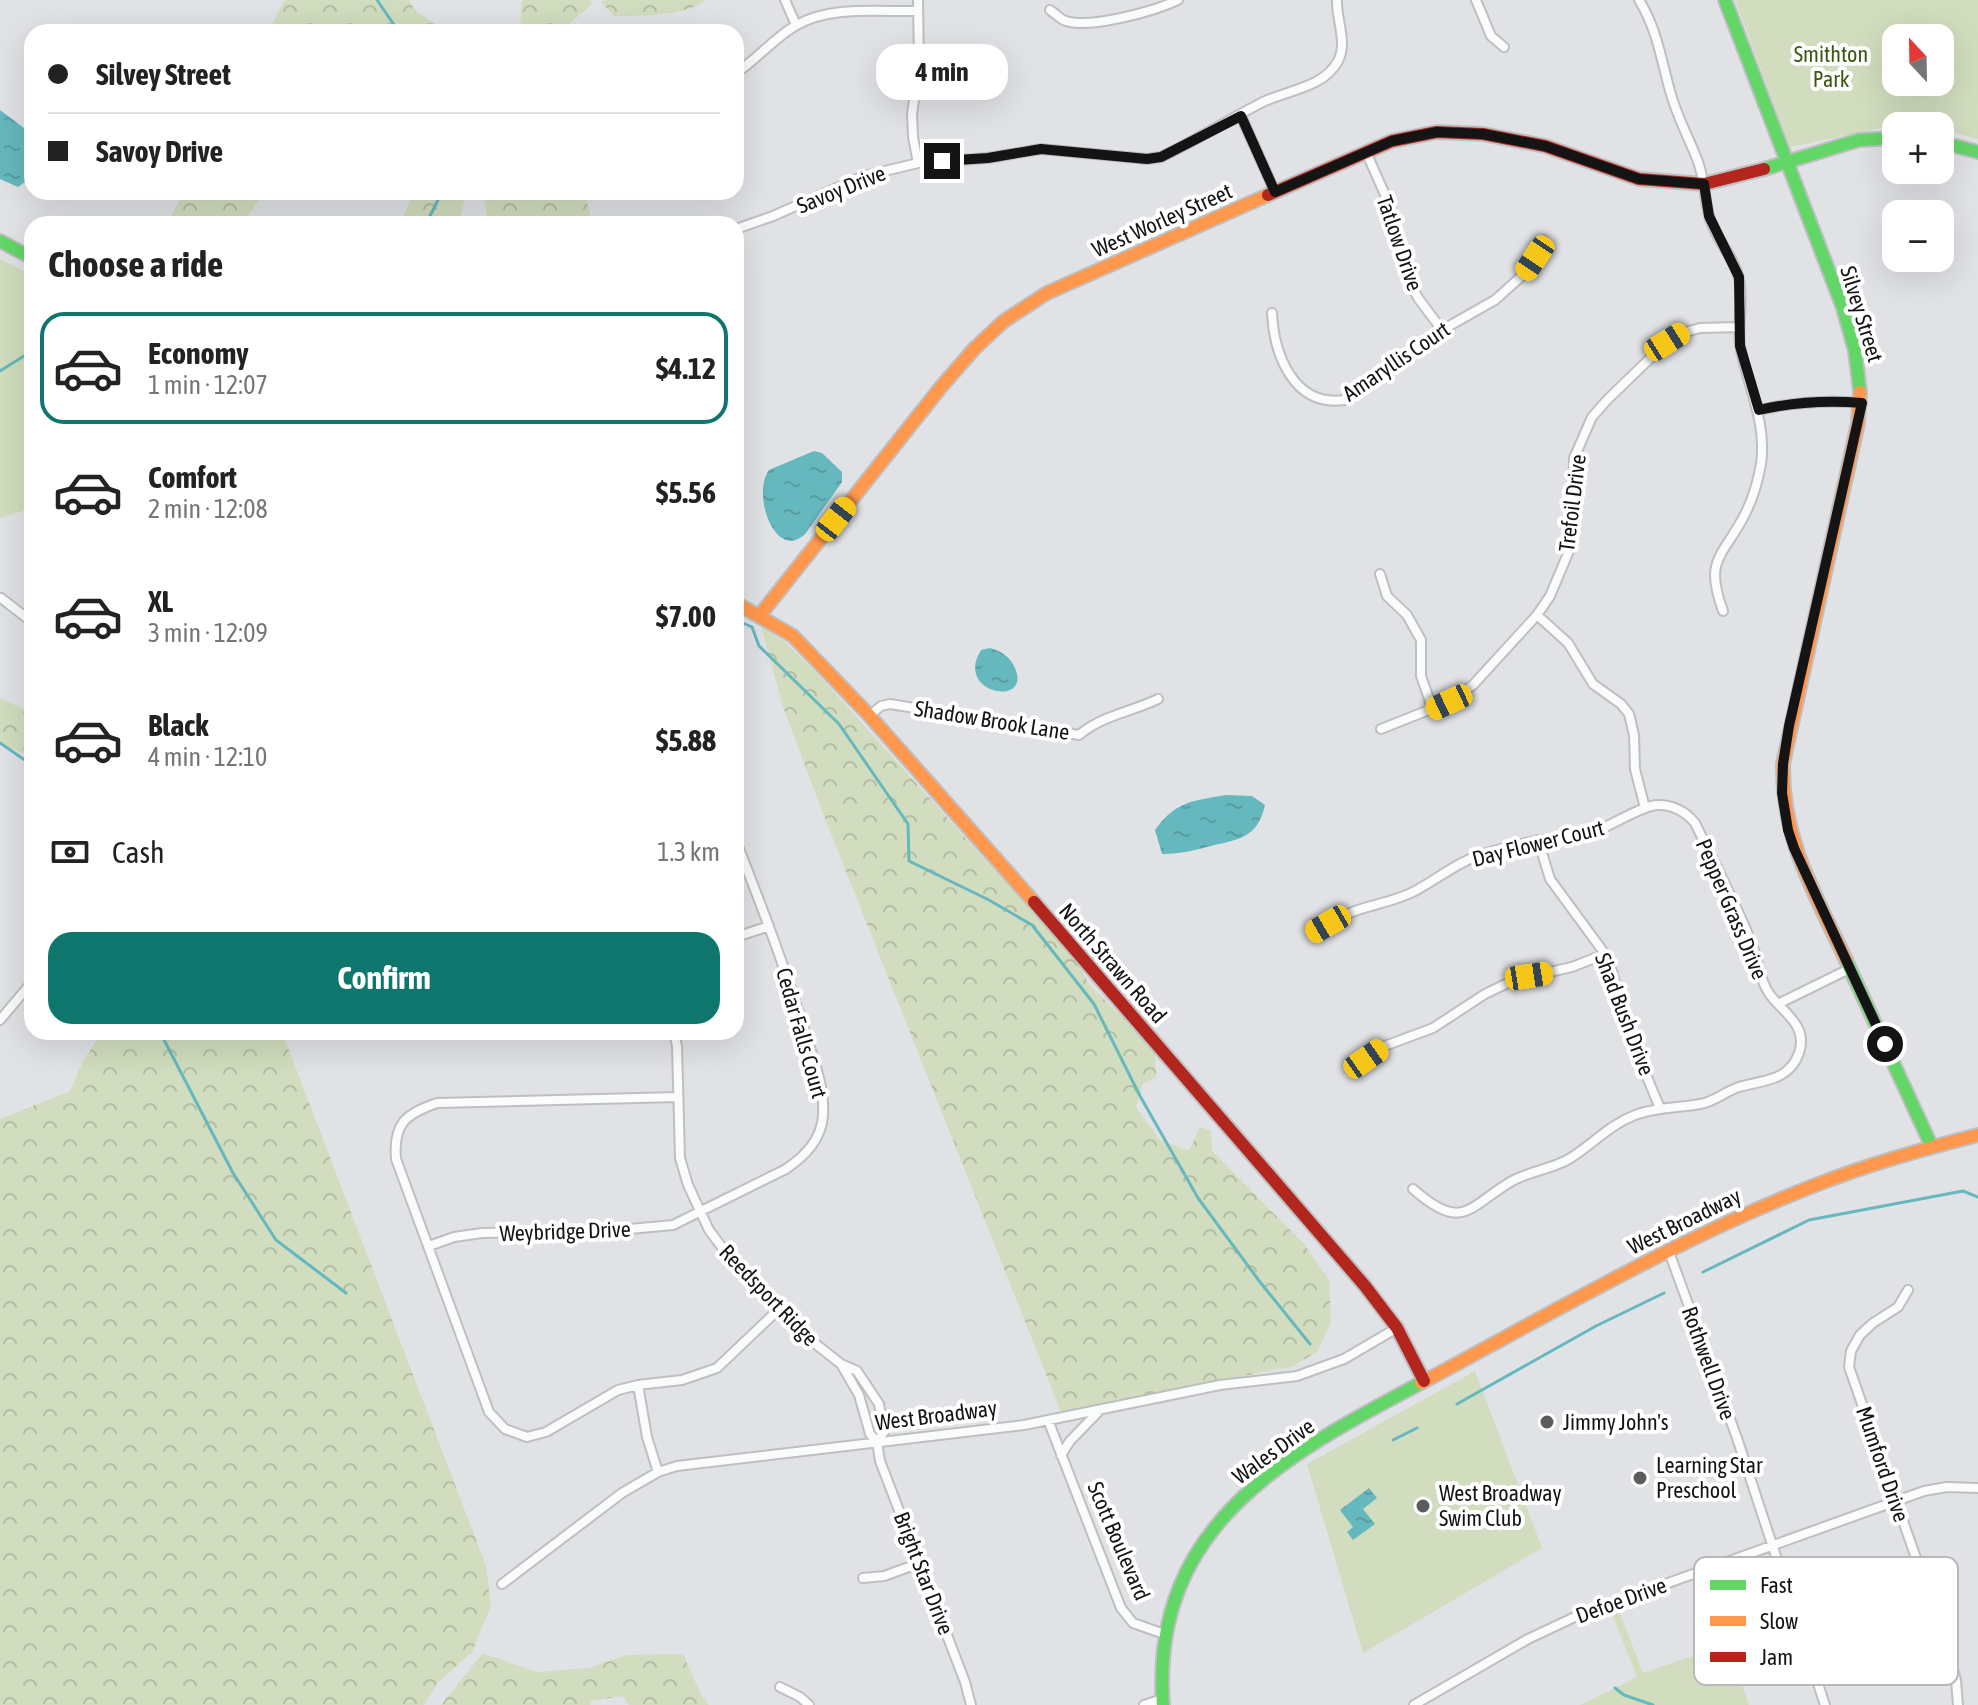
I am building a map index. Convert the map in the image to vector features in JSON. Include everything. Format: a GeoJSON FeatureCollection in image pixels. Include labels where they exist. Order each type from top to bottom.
{"type":"FeatureCollection","features":[{"type":"Feature","properties":{"kind":"street"},"geometry":{"type":"LineString","coordinates":[[785,0],[796,25]]}},
{"type":"Feature","properties":{"kind":"street"},"geometry":{"type":"LineString","coordinates":[[918,0],[919,66],[912,114],[918,163]]}},
{"type":"Feature","properties":{"kind":"street"},"geometry":{"type":"LineString","coordinates":[[1050,10],[1066,21],[1094,21],[1142,14],[1178,0]]}},
{"type":"Feature","properties":{"kind":"street","name":"Savoy Drive"},"geometry":{"type":"LineString","coordinates":[[744,226],[785,212],[864,176],[918,163],[988,158],[1041,149],[1147,159],[1161,157],[1258,104],[1312,84],[1331,72],[1341,58],[1337,0]]}},
{"type":"Feature","properties":{"kind":"street"},"geometry":{"type":"LineString","coordinates":[[1476,0],[1491,36],[1504,47]]}},
{"type":"Feature","properties":{"kind":"street"},"geometry":{"type":"LineString","coordinates":[[1639,0],[1660,46],[1684,134],[1697,159],[1709,216],[1739,277],[1738,327],[1744,366],[1759,410],[1761,465],[1743,518],[1728,538],[1715,568],[1717,593],[1723,611]]}},
{"type":"Feature","properties":{"kind":"street","name":"Silvey Street"},"geometry":{"type":"LineString","coordinates":[[1725,0],[1855,342],[1860,370],[1862,403],[1789,726],[1782,793],[1794,848],[1931,1145]]}},
{"type":"Feature","properties":{"kind":"street"},"geometry":{"type":"LineString","coordinates":[[744,67],[796,25],[816,17],[918,11]]}},
{"type":"Feature","properties":{"kind":"street"},"geometry":{"type":"LineString","coordinates":[[1241,116],[1275,192]]}},
{"type":"Feature","properties":{"kind":"street","name":"West Worley Street"},"geometry":{"type":"LineString","coordinates":[[760,615],[941,387],[1004,321],[1047,293],[1366,152],[1392,141],[1437,132],[1483,134],[1545,146],[1639,179],[1704,184],[1859,140],[1882,139]]}},
{"type":"Feature","properties":{"kind":"street"},"geometry":{"type":"LineString","coordinates":[[1954,146],[1978,152]]}},
{"type":"Feature","properties":{"kind":"street","name":"Tatlow Drive"},"geometry":{"type":"LineString","coordinates":[[1366,152],[1390,206],[1408,279],[1442,330]]}},
{"type":"Feature","properties":{"kind":"street","name":"Amaryllis Court"},"geometry":{"type":"LineString","coordinates":[[1272,313],[1273,331],[1293,379],[1302,391],[1315,399],[1329,402],[1344,400],[1442,330],[1495,300],[1514,285],[1535,258],[1543,240]]}},
{"type":"Feature","properties":{"kind":"street"},"geometry":{"type":"LineString","coordinates":[[0,241],[24,254]]}},
{"type":"Feature","properties":{"kind":"street","name":"Trefoil Drive"},"geometry":{"type":"LineString","coordinates":[[1381,729],[1433,710],[1473,685],[1537,615],[1562,573],[1569,551],[1573,523],[1574,458],[1592,417],[1667,342],[1682,333],[1700,328],[1738,327]]}},
{"type":"Feature","properties":{"kind":"street"},"geometry":{"type":"LineString","coordinates":[[1759,410],[1794,402],[1832,400],[1862,403]]}},
{"type":"Feature","properties":{"kind":"street"},"geometry":{"type":"LineString","coordinates":[[1380,574],[1387,596],[1407,615],[1421,640],[1421,676],[1433,710]]}},
{"type":"Feature","properties":{"kind":"street"},"geometry":{"type":"LineString","coordinates":[[1,598],[24,616]]}},
{"type":"Feature","properties":{"kind":"street","name":"North Strawn Road"},"geometry":{"type":"LineString","coordinates":[[744,607],[793,636],[869,716],[1072,945],[1365,1286],[1397,1328],[1424,1381]]}},
{"type":"Feature","properties":{"kind":"street"},"geometry":{"type":"LineString","coordinates":[[1537,615],[1568,643],[1593,684],[1621,704],[1629,714],[1634,735],[1635,769],[1645,808]]}},
{"type":"Feature","properties":{"kind":"street","name":"Shadow Brook Lane"},"geometry":{"type":"LineString","coordinates":[[869,716],[881,706],[890,704],[1079,735],[1110,715],[1134,710],[1158,699]]}},
{"type":"Feature","properties":{"kind":"street","name":"Day Flower Court"},"geometry":{"type":"LineString","coordinates":[[1312,933],[1354,911],[1415,891],[1457,864],[1538,840],[1591,833],[1656,804],[1680,810]]}},
{"type":"Feature","properties":{"kind":"street","name":"Pepper Grass Drive"},"geometry":{"type":"LineString","coordinates":[[1660,1108],[1704,1104],[1731,1090],[1773,1081],[1785,1072],[1799,1051],[1798,1029],[1793,1017],[1764,985],[1750,940],[1695,823],[1680,810]]}},
{"type":"Feature","properties":{"kind":"street","name":"Shad Bush Drive"},"geometry":{"type":"LineString","coordinates":[[1538,840],[1550,879],[1605,954],[1628,1032],[1660,1108]]}},
{"type":"Feature","properties":{"kind":"street","name":"Cedar Falls Court"},"geometry":{"type":"LineString","coordinates":[[700,1212],[802,1158],[819,1133],[823,1118],[819,1077],[769,926],[744,862]]}},
{"type":"Feature","properties":{"kind":"street"},"geometry":{"type":"LineString","coordinates":[[744,934],[769,926]]}},
{"type":"Feature","properties":{"kind":"street"},"geometry":{"type":"LineString","coordinates":[[1353,1068],[1382,1047],[1433,1028],[1485,994],[1514,980],[1572,967],[1605,954]]}},
{"type":"Feature","properties":{"kind":"street"},"geometry":{"type":"LineString","coordinates":[[1778,1004],[1849,969]]}},
{"type":"Feature","properties":{"kind":"street"},"geometry":{"type":"LineString","coordinates":[[0,1020],[24,993]]}},
{"type":"Feature","properties":{"kind":"street","name":"Reedsport Ridge"},"geometry":{"type":"LineString","coordinates":[[676,1040],[680,1158],[700,1212],[724,1253],[803,1334],[841,1364],[857,1371],[879,1404],[884,1432],[877,1442],[870,1434],[859,1395],[841,1364]]}},
{"type":"Feature","properties":{"kind":"street"},"geometry":{"type":"LineString","coordinates":[[678,1097],[437,1103],[408,1116],[399,1127],[395,1142],[396,1159],[489,1412],[505,1429],[527,1437],[546,1432],[618,1390],[682,1380],[717,1368],[779,1309]]}},
{"type":"Feature","properties":{"kind":"street"},"geometry":{"type":"LineString","coordinates":[[1413,1189],[1439,1209],[1450,1212],[1475,1209],[1514,1180],[1566,1161],[1609,1128],[1634,1115],[1660,1108]]}},
{"type":"Feature","properties":{"kind":"street","name":"West Broadway"},"geometry":{"type":"LineString","coordinates":[[1424,1381],[1668,1249],[1772,1202],[1931,1145],[1978,1135]]}},
{"type":"Feature","properties":{"kind":"street","name":"Weybridge Drive"},"geometry":{"type":"LineString","coordinates":[[429,1246],[454,1237],[482,1233],[653,1228],[673,1225],[700,1212]]}},
{"type":"Feature","properties":{"kind":"street","name":"Rothwell Drive"},"geometry":{"type":"LineString","coordinates":[[1668,1249],[1777,1557]]}},
{"type":"Feature","properties":{"kind":"street","name":"Mumford Drive"},"geometry":{"type":"LineString","coordinates":[[1908,1290],[1898,1307],[1860,1335],[1851,1351],[1849,1367],[1915,1557]]}},
{"type":"Feature","properties":{"kind":"street","name":"West Broadway"},"geometry":{"type":"LineString","coordinates":[[502,1584],[622,1493],[658,1472],[691,1464],[1048,1420],[1220,1385],[1297,1376],[1344,1359],[1397,1328]]}},
{"type":"Feature","properties":{"kind":"street","name":"Wales Drive"},"geometry":{"type":"LineString","coordinates":[[1167,1635],[1188,1569],[1221,1518],[1239,1498],[1264,1476],[1311,1444],[1424,1381]]}},
{"type":"Feature","properties":{"kind":"street"},"geometry":{"type":"LineString","coordinates":[[638,1385],[647,1437],[658,1472]]}},
{"type":"Feature","properties":{"kind":"street"},"geometry":{"type":"LineString","coordinates":[[1061,1455],[1101,1409]]}},
{"type":"Feature","properties":{"kind":"street","name":"Scott Boulevard"},"geometry":{"type":"LineString","coordinates":[[1048,1420],[1121,1608],[1133,1623],[1167,1635]]}},
{"type":"Feature","properties":{"kind":"street","name":"Bright Star Drive"},"geometry":{"type":"LineString","coordinates":[[877,1442],[880,1461],[965,1682],[971,1705]]}},
{"type":"Feature","properties":{"kind":"street","name":"Defoe Drive"},"geometry":{"type":"LineString","coordinates":[[1740,1557],[1924,1491],[1947,1487],[1978,1488]]}},
{"type":"Feature","properties":{"kind":"street"},"geometry":{"type":"LineString","coordinates":[[863,1578],[884,1576],[920,1563]]}},
{"type":"Feature","properties":{"kind":"street","name":"Defoe Drive"},"geometry":{"type":"LineString","coordinates":[[1414,1705],[1528,1639],[1579,1615],[1694,1574]]}},
{"type":"Feature","properties":{"kind":"street"},"geometry":{"type":"LineString","coordinates":[[1144,1705],[1163,1702],[1167,1635]]}},
{"type":"Feature","properties":{"kind":"street","name":"Rothwell Drive"},"geometry":{"type":"LineString","coordinates":[[1818,1685],[1825,1705]]}},
{"type":"Feature","properties":{"kind":"street","name":"Mumford Drive"},"geometry":{"type":"LineString","coordinates":[[1956,1685],[1958,1705]]}},
{"type":"Feature","properties":{"kind":"street"},"geometry":{"type":"LineString","coordinates":[[780,1687],[809,1705]]}},
{"type":"Feature","properties":{"kind":"green space"},"geometry":{"type":"Polygon","coordinates":[[[285,0],[409,0],[415,11],[435,24],[272,24],[285,0]]]}},
{"type":"Feature","properties":{"kind":"green space"},"geometry":{"type":"Polygon","coordinates":[[[522,0],[591,0],[592,4],[569,24],[520,22],[522,0]]]}},
{"type":"Feature","properties":{"kind":"green space"},"geometry":{"type":"Polygon","coordinates":[[[705,0],[675,12],[614,16],[601,2],[705,0]]]}},
{"type":"Feature","properties":{"kind":"green space","name":"Smithton Park"},"geometry":{"type":"Polygon","coordinates":[[[1735,0],[1978,0],[1978,139],[1954,133],[1954,112],[1882,112],[1882,128],[1790,147],[1735,0]]]}},
{"type":"Feature","properties":{"kind":"green space"},"geometry":{"type":"Polygon","coordinates":[[[180,200],[259,200],[248,216],[171,216],[180,200]]]}},
{"type":"Feature","properties":{"kind":"green space"},"geometry":{"type":"Polygon","coordinates":[[[410,200],[464,200],[461,216],[404,216],[410,200]]]}},
{"type":"Feature","properties":{"kind":"green space"},"geometry":{"type":"Polygon","coordinates":[[[484,200],[587,200],[590,216],[487,216],[484,200]]]}},
{"type":"Feature","properties":{"kind":"green space"},"geometry":{"type":"Polygon","coordinates":[[[0,259],[24,271],[24,510],[0,518],[0,259]]]}},
{"type":"Feature","properties":{"kind":"green space"},"geometry":{"type":"Polygon","coordinates":[[[761,625],[787,644],[816,672],[1078,963],[1088,983],[1155,1050],[1156,1077],[1143,1084],[1136,1107],[1160,1140],[1189,1151],[1200,1127],[1211,1131],[1212,1151],[1304,1244],[1329,1280],[1331,1322],[1317,1352],[1293,1366],[1061,1412],[822,811],[783,707],[761,625]]]}},
{"type":"Feature","properties":{"kind":"green space"},"geometry":{"type":"Polygon","coordinates":[[[0,698],[24,709],[24,753],[0,745],[0,698]]]}},
{"type":"Feature","properties":{"kind":"green space"},"geometry":{"type":"Polygon","coordinates":[[[97,1040],[285,1040],[486,1566],[491,1606],[472,1652],[437,1683],[424,1705],[0,1705],[0,1119],[70,1091],[83,1061],[97,1040]]]}},
{"type":"Feature","properties":{"kind":"green space","name":"West Broadway Swim Club"},"geometry":{"type":"Polygon","coordinates":[[[1475,1371],[1542,1548],[1363,1653],[1307,1464],[1475,1371]]]}},
{"type":"Feature","properties":{"kind":"green space"},"geometry":{"type":"Polygon","coordinates":[[[1618,1608],[1643,1673],[1694,1656],[1694,1685],[1742,1685],[1749,1705],[1580,1705],[1637,1677],[1611,1611],[1618,1608]]]}},
{"type":"Feature","properties":{"kind":"green space"},"geometry":{"type":"Polygon","coordinates":[[[483,1653],[536,1672],[589,1668],[627,1655],[683,1654],[701,1695],[709,1705],[629,1705],[623,1696],[590,1701],[590,1705],[441,1705],[483,1653]]]}},
{"type":"Feature","properties":{"kind":"water"},"geometry":{"type":"Polygon","coordinates":[[[0,110],[24,128],[24,183],[18,187],[0,179],[0,110]]]}},
{"type":"Feature","properties":{"kind":"water"},"geometry":{"type":"Polygon","coordinates":[[[814,451],[822,453],[842,472],[842,482],[806,533],[795,540],[785,540],[776,533],[765,509],[764,481],[769,470],[814,451]]]}},
{"type":"Feature","properties":{"kind":"water"},"geometry":{"type":"Polygon","coordinates":[[[990,648],[1004,654],[1012,662],[1017,679],[1014,688],[995,691],[977,677],[975,665],[981,650],[990,648]]]}},
{"type":"Feature","properties":{"kind":"water"},"geometry":{"type":"Polygon","coordinates":[[[1226,795],[1252,796],[1265,805],[1251,832],[1228,842],[1162,854],[1155,830],[1170,813],[1194,801],[1226,795]]]}},
{"type":"Feature","properties":{"kind":"water"},"geometry":{"type":"Polygon","coordinates":[[[1369,1488],[1377,1498],[1363,1509],[1375,1524],[1353,1540],[1347,1532],[1353,1527],[1340,1510],[1369,1488]]]}},
{"type":"Feature","properties":{"kind":"waterway"},"geometry":{"type":"LineString","coordinates":[[377,0],[394,24]]}},
{"type":"Feature","properties":{"kind":"waterway"},"geometry":{"type":"LineString","coordinates":[[430,216],[438,200]]}},
{"type":"Feature","properties":{"kind":"waterway"},"geometry":{"type":"LineString","coordinates":[[0,371],[24,356]]}},
{"type":"Feature","properties":{"kind":"waterway"},"geometry":{"type":"LineString","coordinates":[[744,624],[752,627],[759,646],[839,724],[908,824],[909,861],[1032,925],[1094,1004],[1140,1096],[1198,1198],[1310,1344]]}},
{"type":"Feature","properties":{"kind":"waterway"},"geometry":{"type":"LineString","coordinates":[[0,743],[24,760]]}},
{"type":"Feature","properties":{"kind":"waterway"},"geometry":{"type":"LineString","coordinates":[[164,1040],[233,1173],[276,1240],[346,1293]]}},
{"type":"Feature","properties":{"kind":"waterway"},"geometry":{"type":"LineString","coordinates":[[1703,1272],[1809,1220],[1963,1191],[1978,1197]]}},
{"type":"Feature","properties":{"kind":"waterway"},"geometry":{"type":"LineString","coordinates":[[1457,1404],[1596,1326],[1664,1293]]}},
{"type":"Feature","properties":{"kind":"waterway"},"geometry":{"type":"LineString","coordinates":[[1393,1440],[1417,1428]]}},
{"type":"Feature","properties":{"kind":"waterway"},"geometry":{"type":"LineString","coordinates":[[1615,1688],[1624,1695],[1653,1705]]}},
{"type":"Feature","properties":{"kind":"traffic: fast"},"geometry":{"type":"LineString","coordinates":[[1725,0],[1843,308],[1855,351],[1860,392]]}},
{"type":"Feature","properties":{"kind":"traffic: fast"},"geometry":{"type":"LineString","coordinates":[[1764,169],[1859,140],[1882,139]]}},
{"type":"Feature","properties":{"kind":"traffic: fast"},"geometry":{"type":"LineString","coordinates":[[1954,146],[1978,152]]}},
{"type":"Feature","properties":{"kind":"traffic: fast"},"geometry":{"type":"LineString","coordinates":[[0,241],[24,254]]}},
{"type":"Feature","properties":{"kind":"traffic: fast"},"geometry":{"type":"LineString","coordinates":[[1846,960],[1931,1145]]}},
{"type":"Feature","properties":{"kind":"traffic: fast"},"geometry":{"type":"LineString","coordinates":[[1163,1705],[1165,1643],[1179,1589],[1203,1543],[1236,1504],[1276,1469],[1321,1439],[1421,1383]]}},
{"type":"Feature","properties":{"kind":"traffic: slow"},"geometry":{"type":"LineString","coordinates":[[760,615],[941,387],[1004,321],[1047,293],[1268,195]]}},
{"type":"Feature","properties":{"kind":"traffic: slow"},"geometry":{"type":"LineString","coordinates":[[1846,960],[1812,889],[1794,842],[1784,792],[1783,764],[1858,423],[1860,392]]}},
{"type":"Feature","properties":{"kind":"traffic: slow"},"geometry":{"type":"LineString","coordinates":[[744,608],[793,636],[867,713],[1034,902]]}},
{"type":"Feature","properties":{"kind":"traffic: slow"},"geometry":{"type":"LineString","coordinates":[[1421,1383],[1626,1272],[1730,1221],[1854,1171],[1978,1135]]}},
{"type":"Feature","properties":{"kind":"traffic: jam"},"geometry":{"type":"LineString","coordinates":[[1268,195],[1392,141],[1437,132],[1483,134],[1545,146],[1639,179],[1704,184],[1764,169]]}},
{"type":"Feature","properties":{"kind":"traffic: jam"},"geometry":{"type":"LineString","coordinates":[[1034,902],[1365,1286],[1397,1328],[1424,1381]]}},
{"type":"Feature","properties":{"kind":"place","name":"Jimmy John's"},"geometry":{"type":"Point","coordinates":[1547,1422]}},
{"type":"Feature","properties":{"kind":"place","name":"Learning Star Preschool"},"geometry":{"type":"Point","coordinates":[1640,1478]}},
{"type":"Feature","properties":{"kind":"place","name":"West Broadway Swim Club"},"geometry":{"type":"Point","coordinates":[1423,1506]}},
{"type":"Feature","properties":{"kind":"route"},"geometry":{"type":"LineString","coordinates":[[942,161],[988,158],[1041,149],[1147,159],[1161,157],[1241,116],[1275,192],[1392,141],[1437,132],[1483,134],[1545,146],[1639,179],[1704,184],[1715,233],[1739,277],[1740,346],[1759,410],[1794,402],[1832,400],[1862,403],[1789,726],[1782,793],[1794,848],[1885,1044]]}}]}
